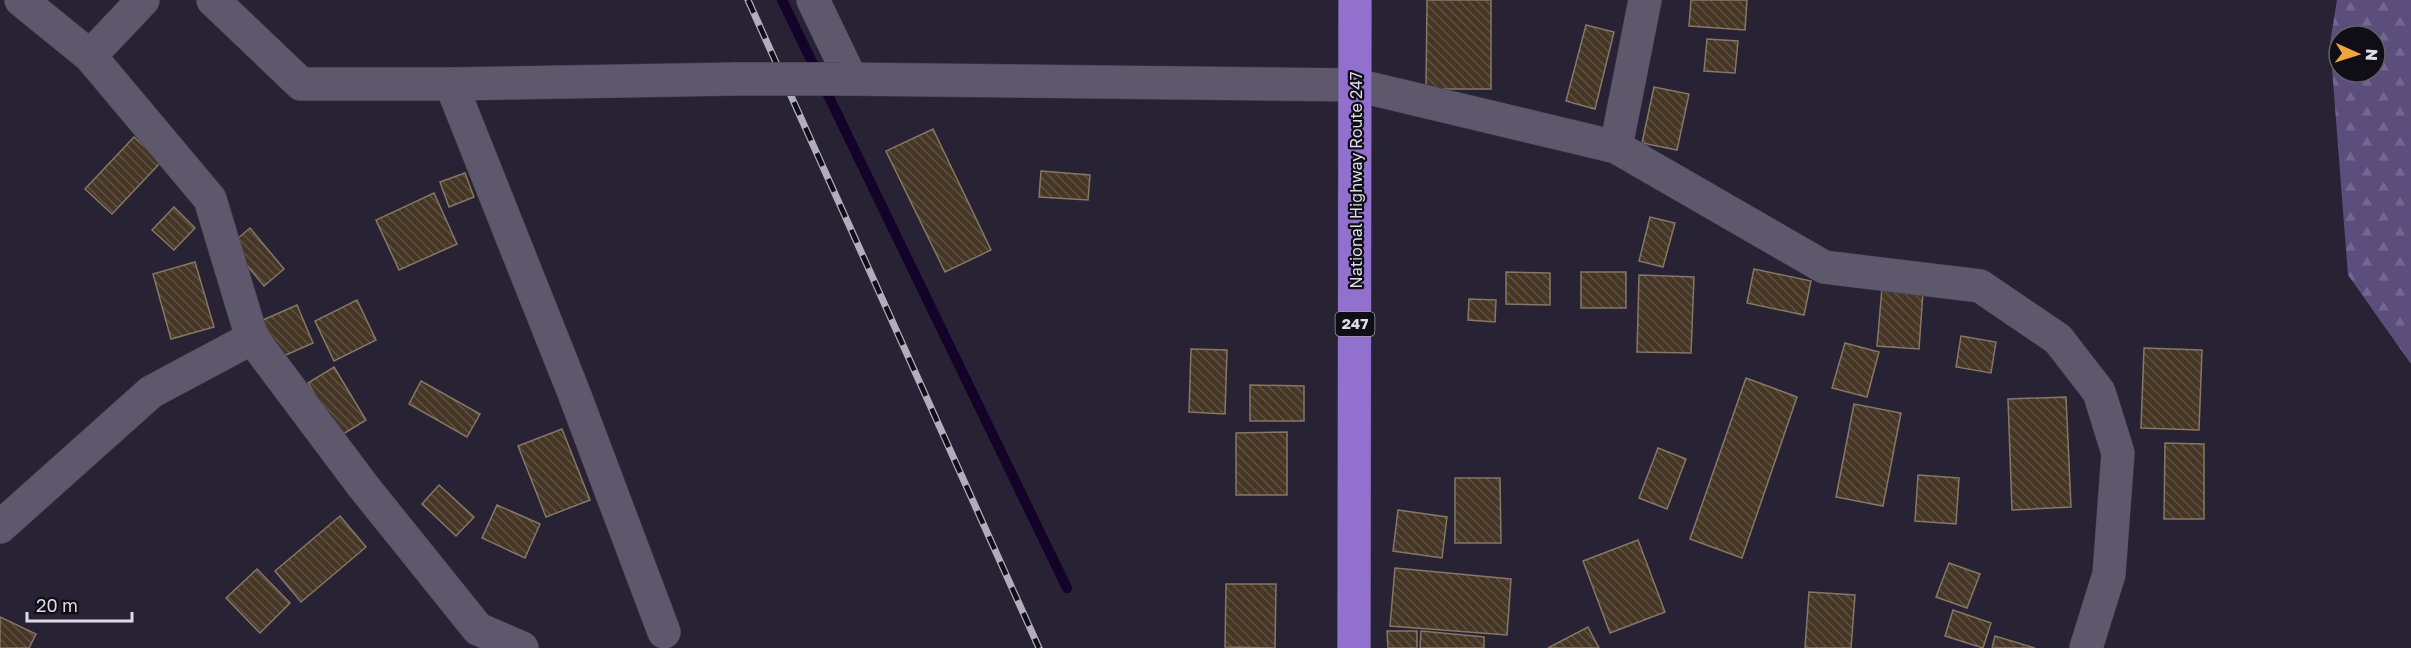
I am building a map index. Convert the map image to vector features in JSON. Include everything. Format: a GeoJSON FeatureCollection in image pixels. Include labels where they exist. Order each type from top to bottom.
{"type":"FeatureCollection","features":[{"type":"Feature","properties":{"kind":"highway","name":"National Highway Route 247"},"geometry":{"type":"LineString","coordinates":[[1354,648],[1355,0]]}},
{"type":"Feature","properties":{"kind":"street"},"geometry":{"type":"LineString","coordinates":[[21,0],[90,56],[210,199],[252,338],[363,486],[478,629],[522,648]]}},
{"type":"Feature","properties":{"kind":"street"},"geometry":{"type":"LineString","coordinates":[[90,56],[143,0]]}},
{"type":"Feature","properties":{"kind":"street"},"geometry":{"type":"LineString","coordinates":[[213,0],[301,84],[845,78],[1356,85],[1616,147],[1824,267],[1980,286],[2058,339],[2099,392],[2118,453],[2109,574],[2086,648]]}},
{"type":"Feature","properties":{"kind":"street"},"geometry":{"type":"LineString","coordinates":[[813,0],[845,78]]}},
{"type":"Feature","properties":{"kind":"street"},"geometry":{"type":"LineString","coordinates":[[1616,147],[1645,0]]}},
{"type":"Feature","properties":{"kind":"street"},"geometry":{"type":"LineString","coordinates":[[451,84],[574,393],[664,632]]}},
{"type":"Feature","properties":{"kind":"street"},"geometry":{"type":"LineString","coordinates":[[0,527],[151,392],[252,338]]}},
{"type":"Feature","properties":{"kind":"green space"},"geometry":{"type":"Polygon","coordinates":[[[2337,0],[2411,0],[2411,364],[2348,275],[2333,84],[2387,84],[2387,24],[2333,24],[2337,0]]]}},
{"type":"Feature","properties":{"kind":"building"},"geometry":{"type":"Polygon","coordinates":[[[1427,0],[1491,0],[1491,89],[1426,89],[1427,0]]]}},
{"type":"Feature","properties":{"kind":"building"},"geometry":{"type":"Polygon","coordinates":[[[1691,0],[1747,0],[1745,30],[1689,26],[1691,0]]]}},
{"type":"Feature","properties":{"kind":"building"},"geometry":{"type":"Polygon","coordinates":[[[1586,25],[1614,32],[1595,109],[1566,101],[1586,25]]]}},
{"type":"Feature","properties":{"kind":"building"},"geometry":{"type":"Polygon","coordinates":[[[1707,39],[1738,41],[1735,73],[1704,71],[1707,39]]]}},
{"type":"Feature","properties":{"kind":"building"},"geometry":{"type":"Polygon","coordinates":[[[1654,87],[1689,94],[1677,150],[1642,143],[1654,87]]]}},
{"type":"Feature","properties":{"kind":"building"},"geometry":{"type":"Polygon","coordinates":[[[933,129],[991,250],[945,272],[886,151],[933,129]]]}},
{"type":"Feature","properties":{"kind":"building"},"geometry":{"type":"Polygon","coordinates":[[[134,137],[161,162],[112,214],[85,189],[134,137]]]}},
{"type":"Feature","properties":{"kind":"building"},"geometry":{"type":"Polygon","coordinates":[[[1041,171],[1090,175],[1088,200],[1039,197],[1041,171]]]}},
{"type":"Feature","properties":{"kind":"building"},"geometry":{"type":"Polygon","coordinates":[[[465,173],[474,197],[449,207],[440,182],[465,173]]]}},
{"type":"Feature","properties":{"kind":"building"},"geometry":{"type":"Polygon","coordinates":[[[434,193],[457,244],[399,270],[376,220],[434,193]]]}},
{"type":"Feature","properties":{"kind":"building"},"geometry":{"type":"Polygon","coordinates":[[[174,207],[195,228],[174,250],[152,230],[174,207]]]}},
{"type":"Feature","properties":{"kind":"building"},"geometry":{"type":"Polygon","coordinates":[[[1650,217],[1675,223],[1663,267],[1639,261],[1650,217]]]}},
{"type":"Feature","properties":{"kind":"building"},"geometry":{"type":"Polygon","coordinates":[[[250,228],[284,269],[264,286],[230,245],[250,228]]]}},
{"type":"Feature","properties":{"kind":"building"},"geometry":{"type":"Polygon","coordinates":[[[195,262],[214,327],[171,339],[153,274],[195,262]]]}},
{"type":"Feature","properties":{"kind":"building"},"geometry":{"type":"Polygon","coordinates":[[[1754,269],[1811,281],[1804,315],[1747,303],[1754,269]]]}},
{"type":"Feature","properties":{"kind":"building"},"geometry":{"type":"Polygon","coordinates":[[[1506,272],[1550,273],[1550,305],[1506,304],[1506,272]]]}},
{"type":"Feature","properties":{"kind":"building"},"geometry":{"type":"Polygon","coordinates":[[[1581,272],[1626,272],[1626,308],[1581,308],[1581,272]]]}},
{"type":"Feature","properties":{"kind":"building"},"geometry":{"type":"Polygon","coordinates":[[[1639,275],[1694,277],[1691,353],[1637,352],[1639,275]]]}},
{"type":"Feature","properties":{"kind":"building"},"geometry":{"type":"Polygon","coordinates":[[[1882,288],[1923,292],[1919,349],[1877,346],[1882,288]]]}},
{"type":"Feature","properties":{"kind":"building"},"geometry":{"type":"Polygon","coordinates":[[[1469,299],[1496,300],[1495,322],[1468,320],[1469,299]]]}},
{"type":"Feature","properties":{"kind":"building"},"geometry":{"type":"Polygon","coordinates":[[[357,300],[376,340],[334,361],[315,321],[357,300]]]}},
{"type":"Feature","properties":{"kind":"building"},"geometry":{"type":"Polygon","coordinates":[[[297,305],[313,343],[279,358],[263,320],[297,305]]]}},
{"type":"Feature","properties":{"kind":"building"},"geometry":{"type":"Polygon","coordinates":[[[1961,336],[1996,342],[1991,373],[1956,367],[1961,336]]]}},
{"type":"Feature","properties":{"kind":"building"},"geometry":{"type":"Polygon","coordinates":[[[1845,343],[1879,352],[1867,397],[1832,388],[1845,343]]]}},
{"type":"Feature","properties":{"kind":"building"},"geometry":{"type":"Polygon","coordinates":[[[2144,348],[2202,350],[2199,430],[2141,428],[2144,348]]]}},
{"type":"Feature","properties":{"kind":"building"},"geometry":{"type":"Polygon","coordinates":[[[1191,349],[1227,350],[1225,414],[1189,412],[1191,349]]]}},
{"type":"Feature","properties":{"kind":"building"},"geometry":{"type":"Polygon","coordinates":[[[334,367],[366,420],[340,436],[308,383],[334,367]]]}},
{"type":"Feature","properties":{"kind":"building"},"geometry":{"type":"Polygon","coordinates":[[[1746,378],[1797,397],[1742,558],[1690,539],[1746,378]]]}},
{"type":"Feature","properties":{"kind":"building"},"geometry":{"type":"Polygon","coordinates":[[[421,381],[480,414],[467,437],[409,404],[421,381]]]}},
{"type":"Feature","properties":{"kind":"building"},"geometry":{"type":"Polygon","coordinates":[[[1250,385],[1304,386],[1304,421],[1250,421],[1250,385]]]}},
{"type":"Feature","properties":{"kind":"building"},"geometry":{"type":"Polygon","coordinates":[[[2066,397],[2071,507],[2012,510],[2008,399],[2066,397]]]}},
{"type":"Feature","properties":{"kind":"building"},"geometry":{"type":"Polygon","coordinates":[[[1854,404],[1901,413],[1883,506],[1836,497],[1854,404]]]}},
{"type":"Feature","properties":{"kind":"building"},"geometry":{"type":"Polygon","coordinates":[[[562,429],[590,500],[546,517],[518,446],[562,429]]]}},
{"type":"Feature","properties":{"kind":"building"},"geometry":{"type":"Polygon","coordinates":[[[1287,432],[1287,495],[1236,495],[1236,433],[1287,432]]]}},
{"type":"Feature","properties":{"kind":"building"},"geometry":{"type":"Polygon","coordinates":[[[2165,443],[2204,444],[2204,519],[2164,519],[2165,443]]]}},
{"type":"Feature","properties":{"kind":"building"},"geometry":{"type":"Polygon","coordinates":[[[1658,448],[1686,459],[1667,509],[1639,498],[1658,448]]]}},
{"type":"Feature","properties":{"kind":"building"},"geometry":{"type":"Polygon","coordinates":[[[1918,475],[1959,478],[1956,524],[1915,521],[1918,475]]]}},
{"type":"Feature","properties":{"kind":"building"},"geometry":{"type":"Polygon","coordinates":[[[1455,478],[1500,478],[1501,543],[1455,543],[1455,478]]]}},
{"type":"Feature","properties":{"kind":"building"},"geometry":{"type":"Polygon","coordinates":[[[439,485],[474,517],[456,536],[422,504],[439,485]]]}},
{"type":"Feature","properties":{"kind":"building"},"geometry":{"type":"Polygon","coordinates":[[[497,505],[540,524],[525,558],[482,538],[497,505]]]}},
{"type":"Feature","properties":{"kind":"building"},"geometry":{"type":"Polygon","coordinates":[[[1398,510],[1447,517],[1442,558],[1393,551],[1398,510]]]}},
{"type":"Feature","properties":{"kind":"building"},"geometry":{"type":"Polygon","coordinates":[[[340,516],[366,547],[301,602],[275,571],[340,516]]]}},
{"type":"Feature","properties":{"kind":"building"},"geometry":{"type":"Polygon","coordinates":[[[1638,540],[1665,612],[1610,633],[1583,561],[1638,540]]]}},
{"type":"Feature","properties":{"kind":"building"},"geometry":{"type":"Polygon","coordinates":[[[1949,563],[1980,574],[1967,608],[1936,597],[1949,563]]]}},
{"type":"Feature","properties":{"kind":"building"},"geometry":{"type":"Polygon","coordinates":[[[1395,568],[1511,579],[1507,635],[1390,626],[1395,568]]]}},
{"type":"Feature","properties":{"kind":"building"},"geometry":{"type":"Polygon","coordinates":[[[257,569],[290,603],[260,633],[226,598],[257,569]]]}},
{"type":"Feature","properties":{"kind":"building"},"geometry":{"type":"Polygon","coordinates":[[[1226,584],[1276,584],[1275,648],[1225,647],[1226,584]]]}},
{"type":"Feature","properties":{"kind":"building"},"geometry":{"type":"Polygon","coordinates":[[[1809,592],[1855,595],[1851,648],[1805,648],[1809,592]]]}},
{"type":"Feature","properties":{"kind":"building"},"geometry":{"type":"Polygon","coordinates":[[[1953,610],[1991,623],[1983,648],[1945,636],[1953,610]]]}},
{"type":"Feature","properties":{"kind":"building"},"geometry":{"type":"Polygon","coordinates":[[[0,617],[36,634],[29,648],[0,648],[0,617]]]}},
{"type":"Feature","properties":{"kind":"building"},"geometry":{"type":"Polygon","coordinates":[[[1588,627],[1599,648],[1548,648],[1588,627]]]}},
{"type":"Feature","properties":{"kind":"building"},"geometry":{"type":"Polygon","coordinates":[[[1387,631],[1417,631],[1417,648],[1388,648],[1387,631]]]}},
{"type":"Feature","properties":{"kind":"building"},"geometry":{"type":"Polygon","coordinates":[[[1421,631],[1484,637],[1484,648],[1420,648],[1421,631]]]}},
{"type":"Feature","properties":{"kind":"building"},"geometry":{"type":"Polygon","coordinates":[[[1995,636],[2035,648],[1992,648],[1995,636]]]}},
{"type":"Feature","properties":{"kind":"waterway"},"geometry":{"type":"LineString","coordinates":[[782,0],[1067,588]]}},
{"type":"Feature","properties":{"kind":"railway"},"geometry":{"type":"LineString","coordinates":[[748,0],[1039,648]]}}]}
